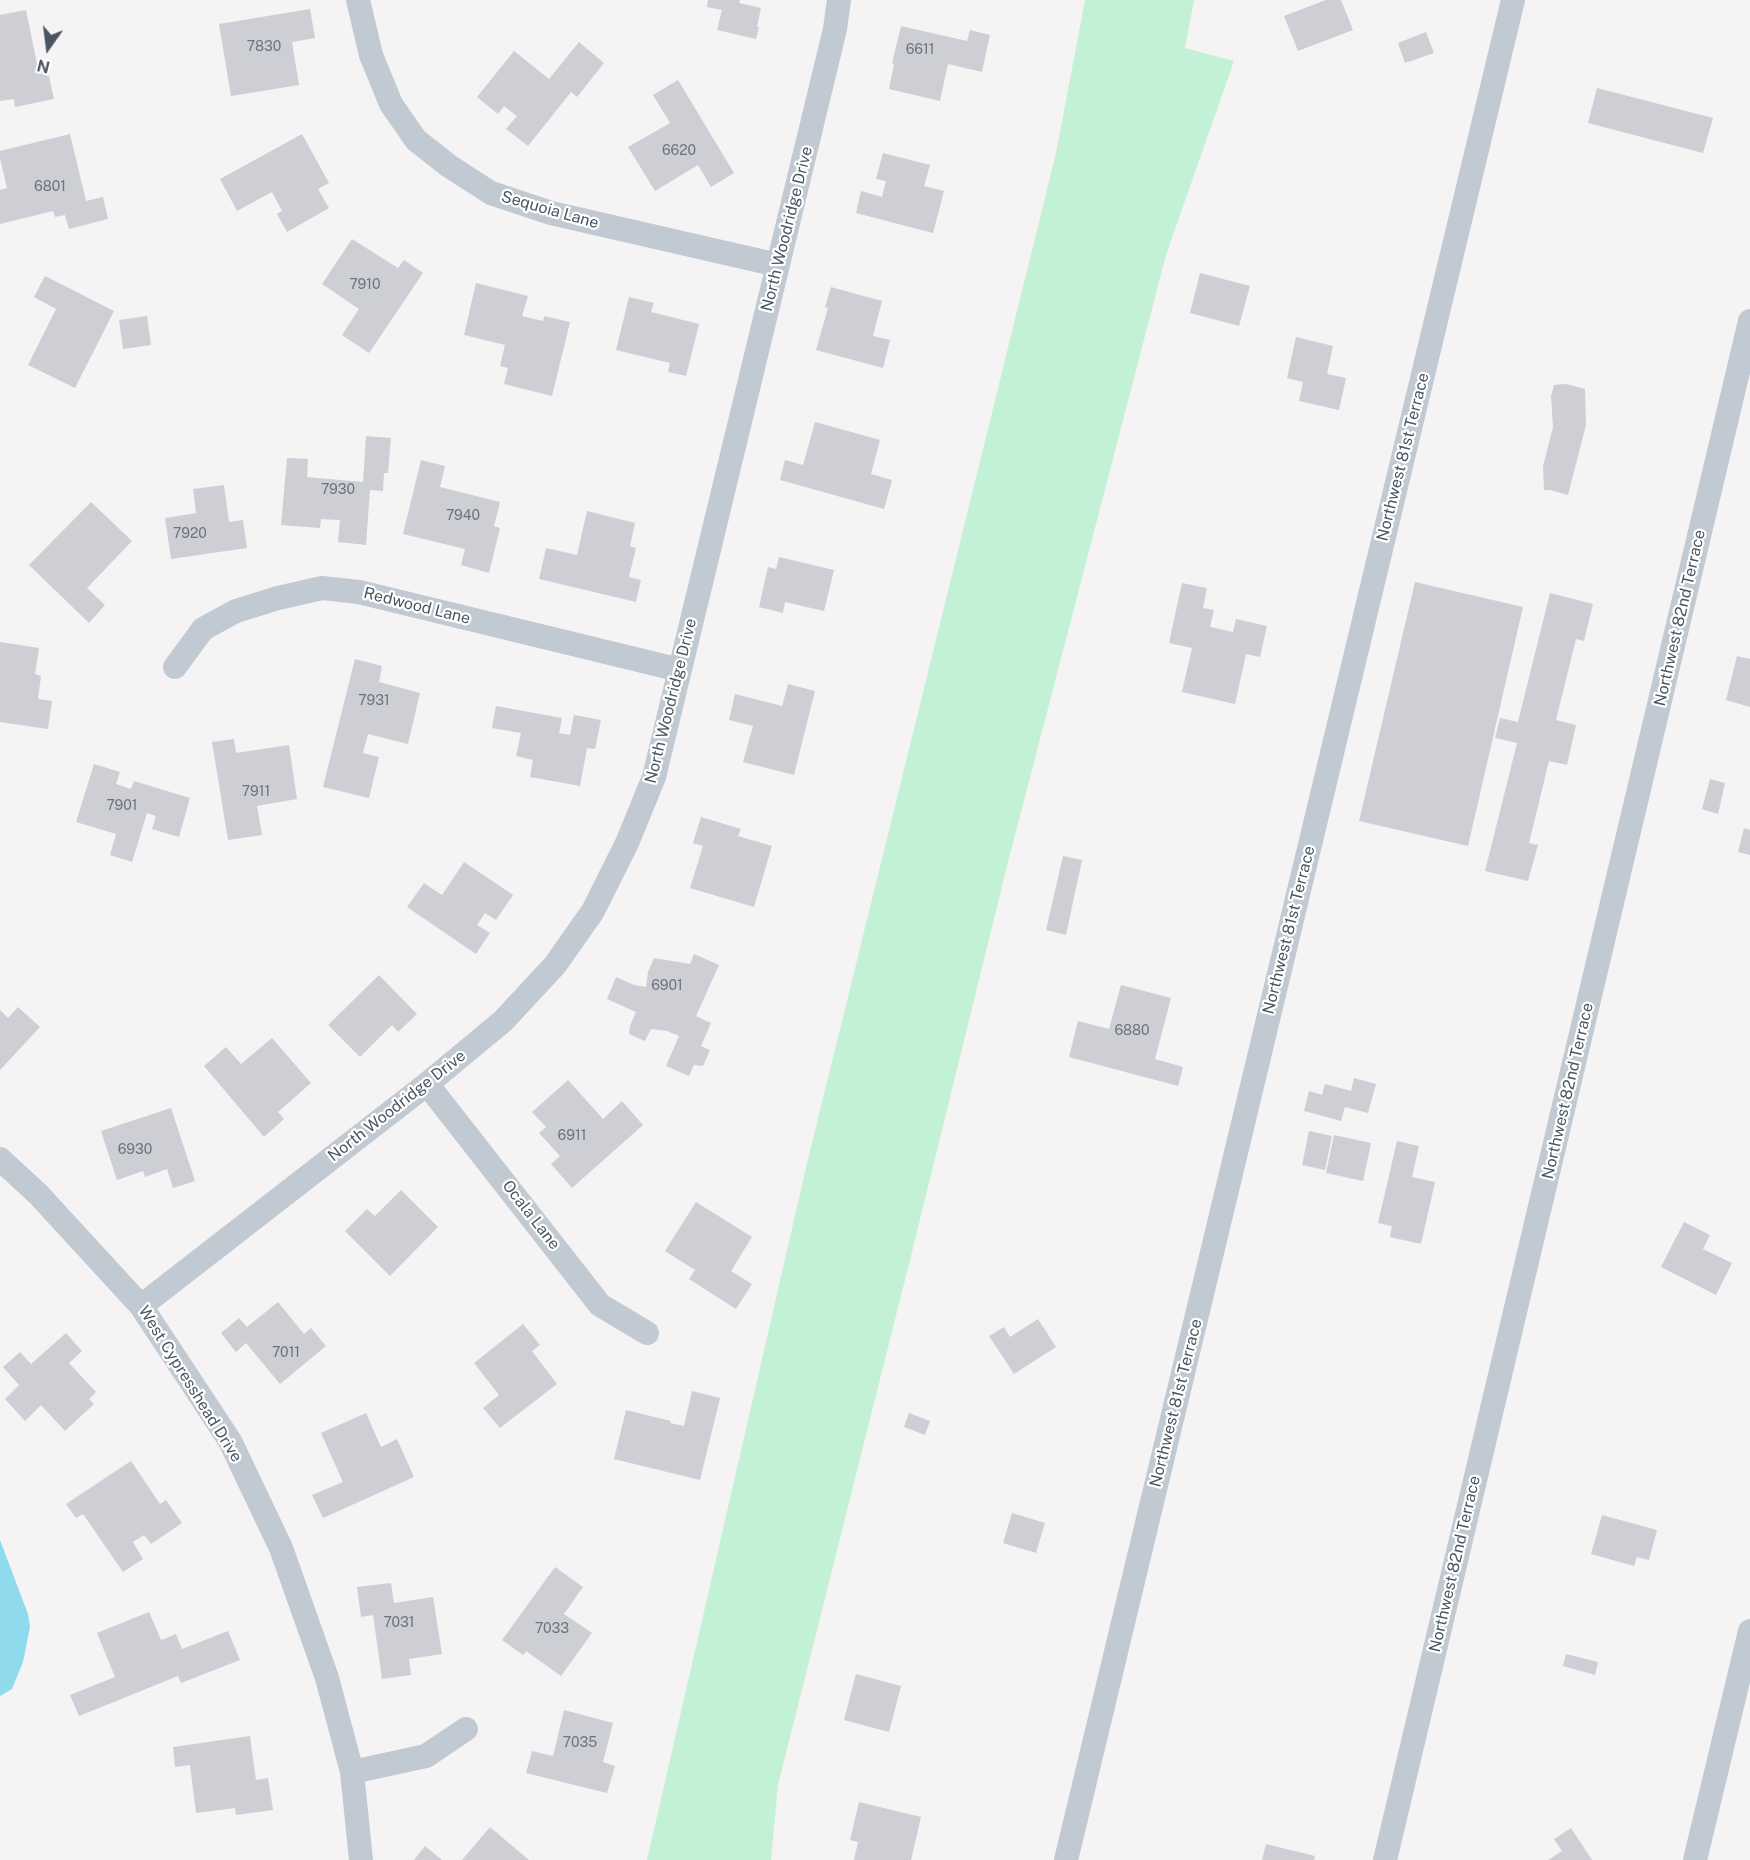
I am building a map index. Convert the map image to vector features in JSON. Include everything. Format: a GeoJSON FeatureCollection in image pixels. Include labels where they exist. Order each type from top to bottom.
{"type":"FeatureCollection","features":[{"type":"Feature","properties":{"kind":"street","name":"Sequoia Lane"},"geometry":{"type":"LineString","coordinates":[[358,0],[371,56],[391,104],[416,140],[449,166],[490,193],[551,213],[778,265]]}},
{"type":"Feature","properties":{"kind":"street","name":"North Woodridge Drive"},"geometry":{"type":"LineString","coordinates":[[141,1306],[427,1084],[503,1021],[555,965],[593,911],[627,843],[654,777],[835,28],[839,0]]}},
{"type":"Feature","properties":{"kind":"street","name":"Northwest 81st Terrace"},"geometry":{"type":"LineString","coordinates":[[1066,1860],[1513,0]]}},
{"type":"Feature","properties":{"kind":"street","name":"Northwest 82nd Terrace"},"geometry":{"type":"LineString","coordinates":[[1385,1860],[1750,321]]}},
{"type":"Feature","properties":{"kind":"street","name":"Redwood Lane"},"geometry":{"type":"LineString","coordinates":[[175,667],[203,629],[236,611],[322,588],[359,592],[680,670]]}},
{"type":"Feature","properties":{"kind":"street","name":"Ocala Lane"},"geometry":{"type":"LineString","coordinates":[[427,1084],[600,1305],[647,1333]]}},
{"type":"Feature","properties":{"kind":"street","name":"West Cypresshead Drive"},"geometry":{"type":"LineString","coordinates":[[0,1159],[38,1194],[141,1306],[230,1441],[281,1548],[327,1678],[352,1772],[361,1860]]}},
{"type":"Feature","properties":{"kind":"street"},"geometry":{"type":"LineString","coordinates":[[1695,1860],[1750,1631]]}},
{"type":"Feature","properties":{"kind":"street"},"geometry":{"type":"LineString","coordinates":[[352,1772],[426,1756],[466,1729]]}},
{"type":"Feature","properties":{"kind":"green space"},"geometry":{"type":"Polygon","coordinates":[[[1085,0],[1194,0],[1185,48],[1234,61],[1166,255],[1008,862],[778,1785],[771,1860],[647,1860],[808,1159],[1056,153],[1085,0]]]}},
{"type":"Feature","properties":{"kind":"water"},"geometry":{"type":"Polygon","coordinates":[[[0,1540],[28,1614],[30,1627],[23,1662],[12,1689],[0,1696],[0,1540]]]}},
{"type":"Feature","properties":{"kind":"building"},"geometry":{"type":"Polygon","coordinates":[[[708,0],[740,0],[739,3],[761,8],[756,39],[717,30],[722,10],[707,7],[708,0]]]}},
{"type":"Feature","properties":{"kind":"building"},"geometry":{"type":"Polygon","coordinates":[[[1326,0],[1341,0],[1353,30],[1298,51],[1284,16],[1326,0]]]}},
{"type":"Feature","properties":{"kind":"building"},"geometry":{"type":"Polygon","coordinates":[[[310,9],[315,38],[292,42],[299,85],[231,96],[219,24],[310,9]]]}},
{"type":"Feature","properties":{"kind":"building"},"geometry":{"type":"Polygon","coordinates":[[[26,10],[38,69],[47,67],[54,99],[15,107],[14,99],[0,101],[0,15],[26,10]]]}},
{"type":"Feature","properties":{"kind":"building"},"geometry":{"type":"Polygon","coordinates":[[[901,26],[967,41],[970,30],[990,35],[982,72],[948,64],[940,101],[889,89],[894,64],[892,63],[901,26]]]}},
{"type":"Feature","properties":{"kind":"building"},"geometry":{"type":"Polygon","coordinates":[[[1426,32],[1434,53],[1405,63],[1398,43],[1426,32]]]}},
{"type":"Feature","properties":{"kind":"building"},"geometry":{"type":"Polygon","coordinates":[[[579,42],[604,63],[577,97],[571,92],[528,146],[506,129],[517,116],[504,106],[498,114],[477,97],[514,51],[549,79],[579,42]]]}},
{"type":"Feature","properties":{"kind":"building"},"geometry":{"type":"Polygon","coordinates":[[[678,80],[734,173],[711,187],[698,165],[655,191],[628,147],[670,123],[653,95],[678,80]]]}},
{"type":"Feature","properties":{"kind":"building"},"geometry":{"type":"Polygon","coordinates":[[[1597,88],[1713,118],[1703,153],[1588,123],[1597,88]]]}},
{"type":"Feature","properties":{"kind":"building"},"geometry":{"type":"Polygon","coordinates":[[[70,134],[86,201],[103,197],[108,219],[69,229],[65,215],[55,217],[53,211],[0,224],[0,190],[7,188],[0,151],[70,134]]]}},
{"type":"Feature","properties":{"kind":"building"},"geometry":{"type":"Polygon","coordinates":[[[302,134],[329,183],[318,189],[329,208],[287,232],[277,214],[282,211],[272,192],[237,211],[220,179],[302,134]]]}},
{"type":"Feature","properties":{"kind":"building"},"geometry":{"type":"Polygon","coordinates":[[[883,153],[930,165],[924,186],[944,191],[933,233],[856,213],[861,191],[882,197],[886,181],[876,179],[883,153]]]}},
{"type":"Feature","properties":{"kind":"building"},"geometry":{"type":"Polygon","coordinates":[[[352,239],[398,268],[404,260],[423,273],[369,353],[342,335],[359,309],[322,284],[352,239]]]}},
{"type":"Feature","properties":{"kind":"building"},"geometry":{"type":"Polygon","coordinates":[[[1200,273],[1250,286],[1239,326],[1190,313],[1200,273]]]}},
{"type":"Feature","properties":{"kind":"building"},"geometry":{"type":"Polygon","coordinates":[[[45,276],[114,311],[75,388],[28,365],[56,309],[34,297],[45,276]]]}},
{"type":"Feature","properties":{"kind":"building"},"geometry":{"type":"Polygon","coordinates":[[[476,283],[528,296],[522,316],[543,321],[544,316],[570,322],[552,396],[504,384],[508,368],[500,366],[505,345],[464,335],[476,283]]]}},
{"type":"Feature","properties":{"kind":"building"},"geometry":{"type":"Polygon","coordinates":[[[831,287],[882,301],[873,336],[890,340],[883,368],[816,350],[828,308],[825,307],[831,287]]]}},
{"type":"Feature","properties":{"kind":"building"},"geometry":{"type":"Polygon","coordinates":[[[629,297],[654,303],[651,312],[699,324],[686,376],[668,372],[670,363],[616,350],[629,297]]]}},
{"type":"Feature","properties":{"kind":"building"},"geometry":{"type":"Polygon","coordinates":[[[147,316],[151,345],[123,349],[119,320],[147,316]]]}},
{"type":"Feature","properties":{"kind":"building"},"geometry":{"type":"Polygon","coordinates":[[[1296,337],[1333,346],[1327,374],[1346,378],[1339,410],[1299,401],[1303,382],[1287,378],[1296,337]]]}},
{"type":"Feature","properties":{"kind":"building"},"geometry":{"type":"Polygon","coordinates":[[[1566,384],[1585,389],[1586,425],[1568,495],[1544,490],[1543,466],[1553,427],[1551,396],[1554,385],[1566,384]]]}},
{"type":"Feature","properties":{"kind":"building"},"geometry":{"type":"Polygon","coordinates":[[[815,422],[880,440],[871,474],[892,480],[884,509],[780,480],[785,460],[803,465],[815,422]]]}},
{"type":"Feature","properties":{"kind":"building"},"geometry":{"type":"Polygon","coordinates":[[[366,436],[391,438],[388,473],[384,473],[383,491],[370,490],[366,545],[338,542],[340,520],[321,519],[320,528],[281,525],[287,458],[308,459],[307,477],[363,482],[366,436]]]}},
{"type":"Feature","properties":{"kind":"building"},"geometry":{"type":"Polygon","coordinates":[[[421,460],[445,466],[440,487],[500,502],[494,526],[500,528],[489,573],[461,565],[465,549],[403,534],[421,460]]]}},
{"type":"Feature","properties":{"kind":"building"},"geometry":{"type":"Polygon","coordinates":[[[224,485],[229,522],[243,520],[247,548],[171,559],[165,518],[196,513],[193,489],[224,485]]]}},
{"type":"Feature","properties":{"kind":"building"},"geometry":{"type":"Polygon","coordinates":[[[91,502],[132,541],[87,588],[105,605],[89,623],[29,565],[91,502]]]}},
{"type":"Feature","properties":{"kind":"building"},"geometry":{"type":"Polygon","coordinates":[[[587,511],[635,523],[630,546],[636,548],[629,577],[641,580],[636,602],[539,579],[546,548],[577,555],[587,511]]]}},
{"type":"Feature","properties":{"kind":"building"},"geometry":{"type":"Polygon","coordinates":[[[779,557],[834,570],[824,611],[785,602],[783,613],[759,607],[768,567],[776,569],[779,557]]]}},
{"type":"Feature","properties":{"kind":"building"},"geometry":{"type":"Polygon","coordinates":[[[1415,582],[1523,607],[1468,846],[1359,821],[1415,582]]]}},
{"type":"Feature","properties":{"kind":"building"},"geometry":{"type":"Polygon","coordinates":[[[1182,583],[1207,588],[1203,608],[1214,610],[1210,627],[1233,632],[1236,619],[1267,626],[1260,657],[1246,654],[1235,704],[1182,692],[1192,648],[1169,643],[1182,583]]]}},
{"type":"Feature","properties":{"kind":"building"},"geometry":{"type":"Polygon","coordinates":[[[1550,593],[1593,604],[1584,641],[1576,639],[1556,720],[1576,725],[1567,765],[1549,761],[1529,843],[1538,845],[1528,881],[1485,871],[1517,743],[1495,738],[1500,718],[1518,722],[1550,593]]]}},
{"type":"Feature","properties":{"kind":"building"},"geometry":{"type":"Polygon","coordinates":[[[0,642],[39,648],[35,674],[41,676],[38,699],[52,701],[48,729],[0,722],[0,642]]]}},
{"type":"Feature","properties":{"kind":"building"},"geometry":{"type":"Polygon","coordinates":[[[1737,656],[1750,659],[1750,707],[1726,700],[1737,656]]]}},
{"type":"Feature","properties":{"kind":"building"},"geometry":{"type":"Polygon","coordinates":[[[355,659],[382,666],[379,682],[420,693],[408,744],[368,734],[363,753],[379,757],[369,798],[323,787],[355,659]]]}},
{"type":"Feature","properties":{"kind":"building"},"geometry":{"type":"Polygon","coordinates":[[[788,684],[815,691],[794,775],[743,762],[753,726],[729,720],[735,694],[782,706],[788,684]]]}},
{"type":"Feature","properties":{"kind":"building"},"geometry":{"type":"Polygon","coordinates":[[[496,706],[562,718],[559,733],[570,735],[574,715],[601,720],[595,749],[587,748],[580,786],[530,777],[533,760],[516,756],[521,733],[492,728],[496,706]]]}},
{"type":"Feature","properties":{"kind":"building"},"geometry":{"type":"Polygon","coordinates":[[[234,739],[236,753],[289,745],[297,799],[257,806],[262,835],[228,840],[212,742],[234,739]]]}},
{"type":"Feature","properties":{"kind":"building"},"geometry":{"type":"Polygon","coordinates":[[[94,764],[120,772],[116,784],[131,789],[134,781],[190,798],[179,837],[152,829],[156,816],[147,813],[132,862],[110,855],[116,834],[76,822],[94,764]]]}},
{"type":"Feature","properties":{"kind":"building"},"geometry":{"type":"Polygon","coordinates":[[[1710,779],[1725,783],[1718,814],[1702,809],[1710,779]]]}},
{"type":"Feature","properties":{"kind":"building"},"geometry":{"type":"Polygon","coordinates":[[[701,817],[741,829],[738,836],[772,846],[754,907],[690,888],[703,846],[693,843],[701,817]]]}},
{"type":"Feature","properties":{"kind":"building"},"geometry":{"type":"Polygon","coordinates":[[[1744,828],[1750,830],[1750,855],[1738,852],[1744,828]]]}},
{"type":"Feature","properties":{"kind":"building"},"geometry":{"type":"Polygon","coordinates":[[[1063,856],[1082,860],[1066,935],[1046,930],[1063,856]]]}},
{"type":"Feature","properties":{"kind":"building"},"geometry":{"type":"Polygon","coordinates":[[[464,862],[513,895],[496,920],[485,913],[477,925],[490,933],[476,954],[407,907],[424,883],[442,895],[464,862]]]}},
{"type":"Feature","properties":{"kind":"building"},"geometry":{"type":"Polygon","coordinates":[[[694,954],[719,965],[696,1016],[711,1023],[701,1046],[710,1050],[703,1066],[694,1065],[689,1076],[666,1066],[679,1036],[667,1031],[651,1029],[645,1041],[629,1034],[636,1012],[607,999],[616,977],[634,985],[646,987],[648,972],[654,958],[690,964],[694,954]]]}},
{"type":"Feature","properties":{"kind":"building"},"geometry":{"type":"Polygon","coordinates":[[[379,975],[417,1014],[398,1032],[392,1025],[360,1057],[328,1025],[379,975]]]}},
{"type":"Feature","properties":{"kind":"building"},"geometry":{"type":"Polygon","coordinates":[[[1121,985],[1171,998],[1155,1059],[1183,1067],[1178,1086],[1069,1057],[1078,1021],[1109,1029],[1121,985]]]}},
{"type":"Feature","properties":{"kind":"building"},"geometry":{"type":"Polygon","coordinates":[[[18,1007],[40,1027],[0,1070],[0,1010],[8,1018],[18,1007]]]}},
{"type":"Feature","properties":{"kind":"building"},"geometry":{"type":"Polygon","coordinates":[[[272,1038],[311,1083],[278,1112],[284,1119],[264,1137],[204,1066],[226,1047],[241,1064],[272,1038]]]}},
{"type":"Feature","properties":{"kind":"building"},"geometry":{"type":"Polygon","coordinates":[[[1354,1078],[1376,1084],[1368,1113],[1345,1107],[1341,1121],[1304,1111],[1309,1091],[1322,1095],[1325,1084],[1351,1091],[1354,1078]]]}},
{"type":"Feature","properties":{"kind":"building"},"geometry":{"type":"Polygon","coordinates":[[[568,1080],[603,1119],[622,1101],[643,1125],[572,1188],[551,1164],[560,1156],[539,1133],[546,1127],[532,1112],[568,1080]]]}},
{"type":"Feature","properties":{"kind":"building"},"geometry":{"type":"Polygon","coordinates":[[[171,1108],[195,1181],[173,1188],[167,1169],[145,1177],[143,1171],[117,1180],[101,1131],[171,1108]]]}},
{"type":"Feature","properties":{"kind":"building"},"geometry":{"type":"Polygon","coordinates":[[[1309,1131],[1332,1136],[1325,1170],[1302,1165],[1309,1131]]]}},
{"type":"Feature","properties":{"kind":"building"},"geometry":{"type":"Polygon","coordinates":[[[1334,1135],[1371,1143],[1363,1181],[1326,1173],[1334,1135]]]}},
{"type":"Feature","properties":{"kind":"building"},"geometry":{"type":"Polygon","coordinates":[[[1397,1141],[1419,1146],[1412,1177],[1435,1182],[1421,1244],[1390,1237],[1392,1226],[1378,1223],[1397,1141]]]}},
{"type":"Feature","properties":{"kind":"building"},"geometry":{"type":"Polygon","coordinates":[[[401,1190],[438,1227],[390,1276],[345,1231],[367,1209],[375,1216],[401,1190]]]}},
{"type":"Feature","properties":{"kind":"building"},"geometry":{"type":"Polygon","coordinates":[[[696,1202],[752,1237],[731,1271],[752,1284],[736,1309],[689,1279],[695,1270],[665,1251],[696,1202]]]}},
{"type":"Feature","properties":{"kind":"building"},"geometry":{"type":"Polygon","coordinates":[[[1684,1222],[1710,1235],[1703,1249],[1732,1263],[1716,1295],[1661,1267],[1684,1222]]]}},
{"type":"Feature","properties":{"kind":"building"},"geometry":{"type":"Polygon","coordinates":[[[278,1302],[304,1334],[311,1328],[326,1346],[280,1384],[246,1343],[236,1352],[221,1333],[239,1318],[247,1327],[278,1302]]]}},
{"type":"Feature","properties":{"kind":"building"},"geometry":{"type":"Polygon","coordinates":[[[1038,1319],[1056,1347],[1014,1374],[989,1336],[1004,1327],[1010,1337],[1038,1319]]]}},
{"type":"Feature","properties":{"kind":"building"},"geometry":{"type":"Polygon","coordinates":[[[523,1324],[540,1345],[532,1351],[557,1384],[500,1428],[483,1408],[499,1395],[474,1363],[523,1324]]]}},
{"type":"Feature","properties":{"kind":"building"},"geometry":{"type":"Polygon","coordinates":[[[66,1333],[82,1351],[69,1363],[96,1392],[89,1399],[94,1404],[65,1431],[41,1405],[25,1421],[5,1399],[19,1385],[3,1367],[20,1352],[31,1364],[66,1333]]]}},
{"type":"Feature","properties":{"kind":"building"},"geometry":{"type":"Polygon","coordinates":[[[692,1391],[720,1398],[700,1480],[614,1459],[626,1410],[684,1426],[692,1391]]]}},
{"type":"Feature","properties":{"kind":"building"},"geometry":{"type":"Polygon","coordinates":[[[366,1413],[381,1447],[397,1439],[414,1477],[323,1518],[312,1495],[343,1482],[321,1433],[366,1413]]]}},
{"type":"Feature","properties":{"kind":"building"},"geometry":{"type":"Polygon","coordinates":[[[909,1413],[930,1421],[925,1435],[904,1427],[909,1413]]]}},
{"type":"Feature","properties":{"kind":"building"},"geometry":{"type":"Polygon","coordinates":[[[131,1461],[160,1504],[166,1500],[182,1523],[151,1544],[144,1535],[133,1542],[143,1559],[123,1572],[83,1514],[76,1518],[66,1504],[131,1461]]]}},
{"type":"Feature","properties":{"kind":"building"},"geometry":{"type":"Polygon","coordinates":[[[1012,1513],[1045,1523],[1036,1553],[1003,1543],[1012,1513]]]}},
{"type":"Feature","properties":{"kind":"building"},"geometry":{"type":"Polygon","coordinates":[[[1602,1515],[1657,1530],[1649,1560],[1637,1557],[1634,1566],[1591,1554],[1602,1515]]]}},
{"type":"Feature","properties":{"kind":"building"},"geometry":{"type":"Polygon","coordinates":[[[555,1567],[583,1587],[564,1614],[592,1633],[561,1676],[526,1651],[523,1655],[502,1640],[555,1567]]]}},
{"type":"Feature","properties":{"kind":"building"},"geometry":{"type":"Polygon","coordinates":[[[391,1583],[394,1603],[433,1597],[442,1654],[409,1659],[411,1675],[382,1679],[373,1615],[361,1617],[357,1587],[391,1583]]]}},
{"type":"Feature","properties":{"kind":"building"},"geometry":{"type":"Polygon","coordinates":[[[149,1612],[161,1640],[176,1634],[182,1649],[228,1631],[240,1660],[181,1683],[178,1676],[79,1716],[70,1695],[115,1677],[97,1633],[149,1612]]]}},
{"type":"Feature","properties":{"kind":"building"},"geometry":{"type":"Polygon","coordinates":[[[1566,1654],[1598,1662],[1595,1675],[1563,1666],[1566,1654]]]}},
{"type":"Feature","properties":{"kind":"building"},"geometry":{"type":"Polygon","coordinates":[[[856,1674],[901,1686],[889,1732],[844,1720],[856,1674]]]}},
{"type":"Feature","properties":{"kind":"building"},"geometry":{"type":"Polygon","coordinates":[[[564,1710],[613,1723],[603,1762],[615,1766],[607,1793],[526,1773],[532,1751],[553,1756],[564,1710]]]}},
{"type":"Feature","properties":{"kind":"building"},"geometry":{"type":"Polygon","coordinates":[[[250,1736],[256,1780],[268,1778],[273,1810],[236,1815],[235,1808],[196,1813],[190,1765],[175,1767],[173,1747],[250,1736]]]}},
{"type":"Feature","properties":{"kind":"building"},"geometry":{"type":"Polygon","coordinates":[[[859,1802],[921,1817],[911,1860],[854,1860],[858,1842],[850,1840],[859,1802]]]}},
{"type":"Feature","properties":{"kind":"building"},"geometry":{"type":"Polygon","coordinates":[[[490,1827],[529,1860],[462,1860],[490,1827]]]}},
{"type":"Feature","properties":{"kind":"building"},"geometry":{"type":"Polygon","coordinates":[[[1571,1828],[1592,1860],[1548,1860],[1562,1851],[1554,1839],[1571,1828]]]}},
{"type":"Feature","properties":{"kind":"building"},"geometry":{"type":"Polygon","coordinates":[[[1266,1844],[1315,1856],[1314,1860],[1262,1860],[1266,1844]]]}},
{"type":"Feature","properties":{"kind":"building"},"geometry":{"type":"Polygon","coordinates":[[[425,1846],[442,1860],[414,1860],[425,1846]]]}}]}
